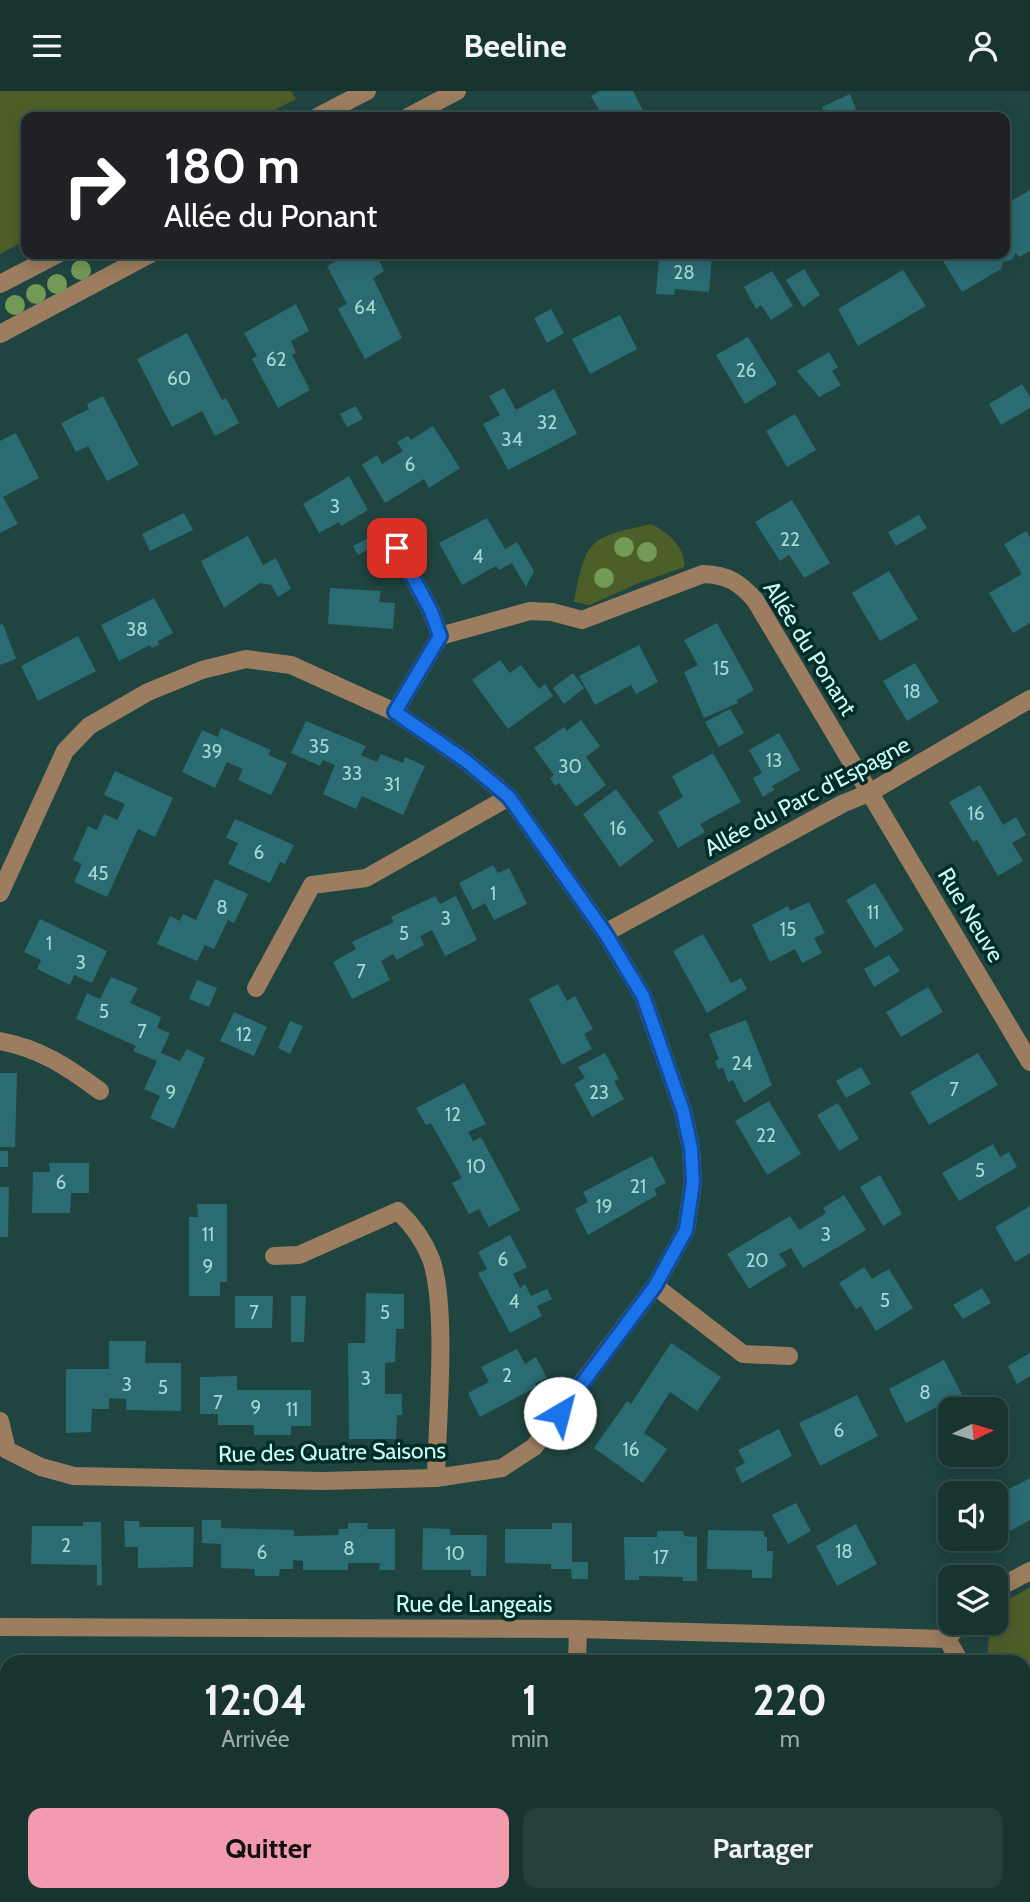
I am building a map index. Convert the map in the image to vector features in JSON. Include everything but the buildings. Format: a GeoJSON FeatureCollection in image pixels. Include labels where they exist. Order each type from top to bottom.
{"type":"FeatureCollection","features":[{"type":"Feature","properties":{"kind":"street"},"geometry":{"type":"LineString","coordinates":[[327,112],[367,91]]}},
{"type":"Feature","properties":{"kind":"street"},"geometry":{"type":"LineString","coordinates":[[417,112],[457,91]]}},
{"type":"Feature","properties":{"kind":"street"},"geometry":{"type":"LineString","coordinates":[[0,284],[48,259]]}},
{"type":"Feature","properties":{"kind":"street"},"geometry":{"type":"LineString","coordinates":[[0,334],[141,259]]}},
{"type":"Feature","properties":{"kind":"street"},"geometry":{"type":"LineString","coordinates":[[395,712],[440,636],[431,611],[397,548]]}},
{"type":"Feature","properties":{"kind":"street","name":"Allée du Ponant"},"geometry":{"type":"LineString","coordinates":[[440,636],[530,611],[552,612],[582,620],[684,580],[703,575],[724,575],[741,584],[755,600],[869,793]]}},
{"type":"Feature","properties":{"kind":"street","name":"Rue des Quatre Saisons"},"geometry":{"type":"LineString","coordinates":[[0,893],[65,751],[89,726],[148,692],[202,670],[246,659],[291,665],[395,712],[466,761],[509,797],[605,933],[643,996],[683,1111],[691,1148],[693,1182],[686,1230],[655,1286],[534,1447],[502,1468],[436,1478],[323,1481],[74,1476],[4,1456],[0,1421]]}},
{"type":"Feature","properties":{"kind":"street","name":"Allée du Parc d'Espagne"},"geometry":{"type":"LineString","coordinates":[[605,933],[842,804],[869,793],[1030,699]]}},
{"type":"Feature","properties":{"kind":"street","name":"Rue Neuve"},"geometry":{"type":"LineString","coordinates":[[869,793],[1030,1062]]}},
{"type":"Feature","properties":{"kind":"street"},"geometry":{"type":"LineString","coordinates":[[256,988],[312,885],[366,878],[509,797]]}},
{"type":"Feature","properties":{"kind":"street"},"geometry":{"type":"LineString","coordinates":[[0,1041],[27,1046],[70,1068],[100,1091]]}},
{"type":"Feature","properties":{"kind":"street"},"geometry":{"type":"LineString","coordinates":[[274,1256],[299,1255],[398,1211],[416,1228],[432,1261],[438,1304],[436,1478]]}},
{"type":"Feature","properties":{"kind":"street"},"geometry":{"type":"LineString","coordinates":[[655,1286],[743,1354],[789,1356]]}},
{"type":"Feature","properties":{"kind":"street"},"geometry":{"type":"LineString","coordinates":[[1008,1583],[1030,1571]]}},
{"type":"Feature","properties":{"kind":"street","name":"Rue de Langeais"},"geometry":{"type":"LineString","coordinates":[[0,1627],[578,1629],[947,1639]]}},
{"type":"Feature","properties":{"kind":"street"},"geometry":{"type":"LineString","coordinates":[[577,1655],[578,1629]]}},
{"type":"Feature","properties":{"kind":"street"},"geometry":{"type":"LineString","coordinates":[[951,1635],[947,1639],[956,1655]]}},
{"type":"Feature","properties":{"kind":"green space"},"geometry":{"type":"Polygon","coordinates":[[[0,91],[291,91],[296,99],[271,112],[21,112],[21,243],[0,254],[0,91]]]}},
{"type":"Feature","properties":{"kind":"green space"},"geometry":{"type":"Polygon","coordinates":[[[651,524],[663,531],[679,547],[684,567],[636,584],[590,605],[574,602],[582,565],[594,544],[614,533],[651,524]]]}},
{"type":"Feature","properties":{"kind":"green space"},"geometry":{"type":"Polygon","coordinates":[[[1030,1587],[1030,1655],[988,1655],[989,1636],[1008,1635],[1008,1600],[1030,1587]]]}},
{"type":"Feature","properties":{"kind":"route"},"geometry":{"type":"LineString","coordinates":[[397,548],[431,611],[440,636],[395,712],[466,761],[509,797],[605,933],[643,996],[683,1111],[691,1148],[693,1182],[686,1230],[655,1286],[560,1413]]}}]}
